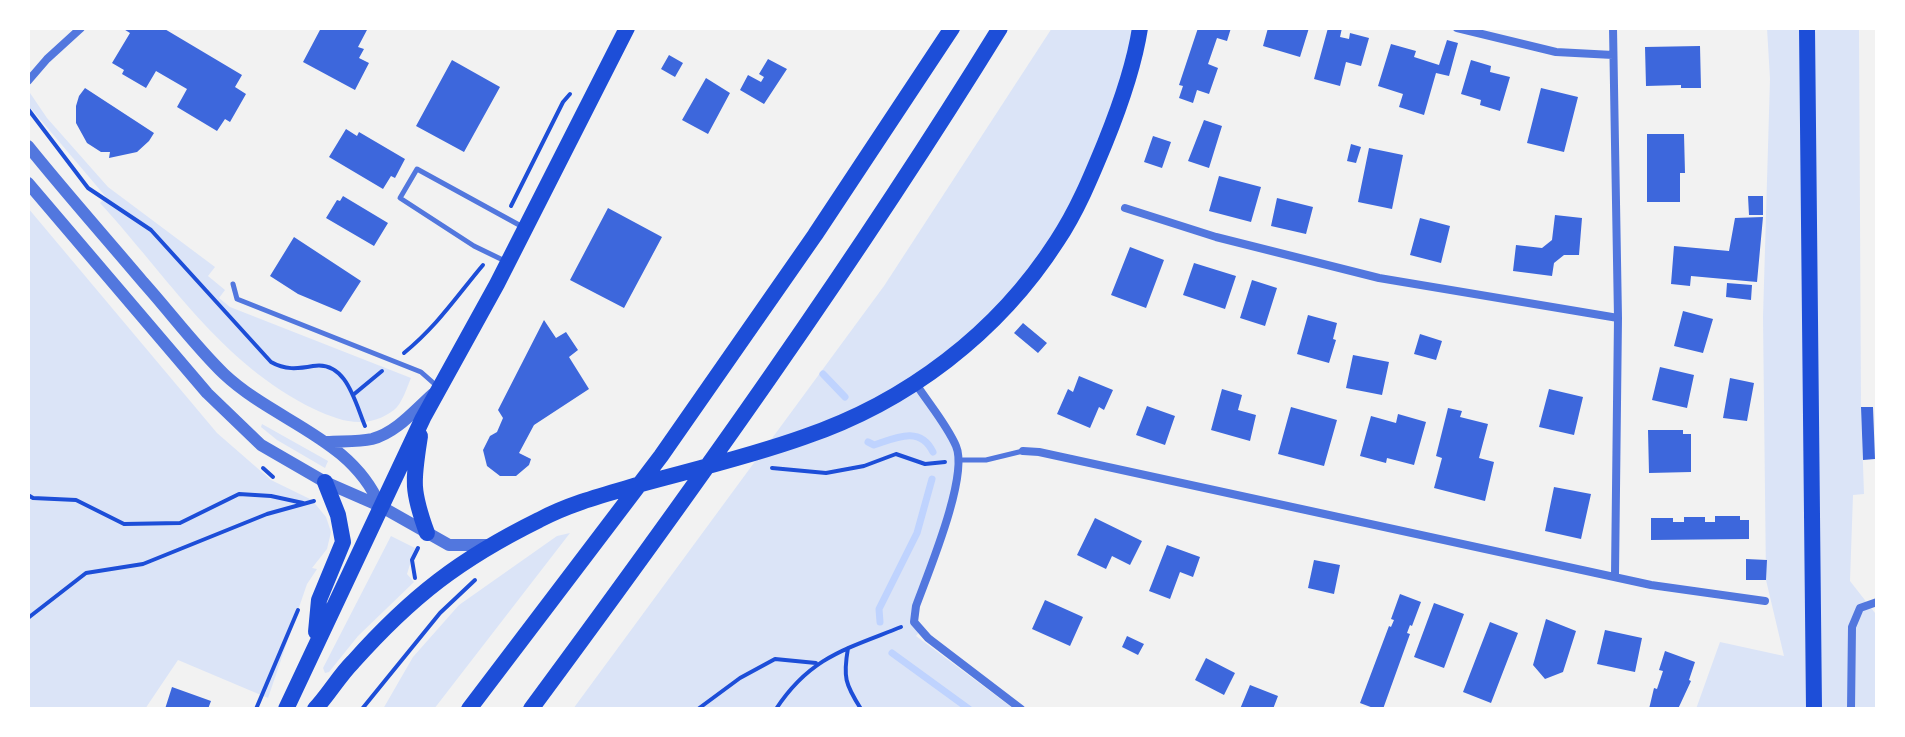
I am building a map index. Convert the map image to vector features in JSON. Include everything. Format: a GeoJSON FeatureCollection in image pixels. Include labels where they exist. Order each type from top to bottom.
{"type":"FeatureCollection","features":[{"type":"Feature","properties":{"kind":"main road"},"geometry":{"type":"LineString","coordinates":[[286,709],[423,418],[508,262],[627,28]]}},
{"type":"Feature","properties":{"kind":"main road"},"geometry":{"type":"LineString","coordinates":[[469,709],[661,456],[807,246],[952,28]]}},
{"type":"Feature","properties":{"kind":"main road"},"geometry":{"type":"LineString","coordinates":[[531,709],[687,498],[897,191],[1000,28]]}},
{"type":"Feature","properties":{"kind":"main road"},"geometry":{"type":"LineString","coordinates":[[315,709],[350,665],[411,601],[491,545],[542,518],[590,499],[765,450],[830,427],[916,384],[985,328],[1015,297],[1058,241],[1091,177],[1116,114],[1142,28]]}},
{"type":"Feature","properties":{"kind":"main road"},"geometry":{"type":"LineString","coordinates":[[1807,28],[1814,709]]}},
{"type":"Feature","properties":{"kind":"main road"},"geometry":{"type":"LineString","coordinates":[[423,418],[413,489],[427,533]]}},
{"type":"Feature","properties":{"kind":"main road"},"geometry":{"type":"LineString","coordinates":[[314,644],[319,600],[343,542],[338,515],[325,482]]}},
{"type":"Feature","properties":{"kind":"street"},"geometry":{"type":"LineString","coordinates":[[28,81],[81,28]]}},
{"type":"Feature","properties":{"kind":"street"},"geometry":{"type":"LineString","coordinates":[[1457,28],[1556,52],[1613,55]]}},
{"type":"Feature","properties":{"kind":"street"},"geometry":{"type":"LineString","coordinates":[[1613,28],[1618,318],[1615,575]]}},
{"type":"Feature","properties":{"kind":"street"},"geometry":{"type":"LineString","coordinates":[[28,146],[225,375],[270,409],[327,442],[353,462],[368,481],[380,506]]}},
{"type":"Feature","properties":{"kind":"street"},"geometry":{"type":"LineString","coordinates":[[28,183],[207,393],[261,445],[325,482],[380,506],[449,545],[491,545]]}},
{"type":"Feature","properties":{"kind":"street"},"geometry":{"type":"LineString","coordinates":[[1125,208],[1216,237],[1379,278],[1618,318]]}},
{"type":"Feature","properties":{"kind":"street"},"geometry":{"type":"LineString","coordinates":[[916,384],[956,446],[960,460],[956,490],[916,606],[914,622],[928,638],[1021,709]]}},
{"type":"Feature","properties":{"kind":"street"},"geometry":{"type":"LineString","coordinates":[[327,442],[371,439],[383,434],[398,425],[439,388]]}},
{"type":"Feature","properties":{"kind":"street"},"geometry":{"type":"LineString","coordinates":[[1023,451],[1651,585],[1765,601]]}},
{"type":"Feature","properties":{"kind":"street"},"geometry":{"type":"LineString","coordinates":[[1851,709],[1852,627],[1860,608],[1877,602]]}},
{"type":"Feature","properties":{"kind":"lane"},"geometry":{"type":"LineString","coordinates":[[508,262],[474,246],[400,198],[417,169],[525,228]]}},
{"type":"Feature","properties":{"kind":"lane"},"geometry":{"type":"LineString","coordinates":[[233,284],[237,299],[421,372],[439,388]]}},
{"type":"Feature","properties":{"kind":"lane"},"geometry":{"type":"LineString","coordinates":[[960,460],[986,460],[1023,451]]}},
{"type":"Feature","properties":{"kind":"path"},"geometry":{"type":"LineString","coordinates":[[28,109],[88,188],[151,230],[271,362],[282,368],[333,366],[343,376],[353,395],[365,427]]}},
{"type":"Feature","properties":{"kind":"path"},"geometry":{"type":"LineString","coordinates":[[28,495],[33,498],[76,500],[124,524],[180,523],[239,494],[271,496],[305,504]]}},
{"type":"Feature","properties":{"kind":"path"},"geometry":{"type":"LineString","coordinates":[[28,618],[86,573],[143,564],[267,514],[316,501]]}},
{"type":"Feature","properties":{"kind":"path"},"geometry":{"type":"LineString","coordinates":[[362,709],[440,613]]}},
{"type":"Feature","properties":{"kind":"path"},"geometry":{"type":"LineString","coordinates":[[776,709],[787,692],[818,663],[848,647],[914,622]]}},
{"type":"Feature","properties":{"kind":"path"},"geometry":{"type":"LineString","coordinates":[[848,647],[843,673],[861,709]]}},
{"type":"Feature","properties":{"kind":"path"},"geometry":{"type":"LineString","coordinates":[[698,709],[740,678],[775,659],[818,663]]}},
{"type":"Feature","properties":{"kind":"shaded area"},"geometry":{"type":"Polygon","coordinates":[[[1052,28],[1140,28],[1086,190],[1015,297],[916,384],[956,446],[956,490],[914,614],[920,631],[916,636],[1014,709],[573,709],[884,286],[1052,28]]]}},
{"type":"Feature","properties":{"kind":"shaded area"},"geometry":{"type":"Polygon","coordinates":[[[1767,28],[1859,28],[1864,494],[1853,495],[1850,581],[1875,613],[1877,709],[1696,709],[1720,642],[1784,656],[1766,580],[1763,317],[1770,79],[1767,28]]]}},
{"type":"Feature","properties":{"kind":"shaded area"},"geometry":{"type":"Polygon","coordinates":[[[28,90],[47,118],[108,187],[215,267],[208,276],[225,290],[219,298],[230,307],[411,378],[397,407],[384,416],[364,422],[335,417],[281,390],[223,344],[100,203],[106,197],[28,105],[28,90]]]}},
{"type":"Feature","properties":{"kind":"shaded area"},"geometry":{"type":"Polygon","coordinates":[[[28,208],[217,433],[271,480],[312,500],[326,517],[331,532],[327,549],[312,568],[317,569],[307,584],[268,698],[178,660],[145,709],[28,709],[28,208]]]}},
{"type":"Feature","properties":{"kind":"shaded area"},"geometry":{"type":"Polygon","coordinates":[[[262,424],[328,461],[325,468],[277,440],[261,427],[262,424]]]}},
{"type":"Feature","properties":{"kind":"shaded area"},"geometry":{"type":"Polygon","coordinates":[[[570,533],[434,709],[383,709],[413,657],[459,605],[557,536],[570,533]]]}},
{"type":"Feature","properties":{"kind":"shaded area"},"geometry":{"type":"Polygon","coordinates":[[[391,536],[415,548],[407,574],[414,582],[325,673],[323,668],[391,536]]]}},
{"type":"Feature","properties":{"kind":"building"},"geometry":{"type":"Polygon","coordinates":[[[122,28],[163,28],[242,75],[235,87],[246,94],[230,122],[225,119],[217,131],[177,107],[187,89],[156,71],[146,88],[122,74],[124,70],[112,63],[130,33],[122,28]]]}},
{"type":"Feature","properties":{"kind":"building"},"geometry":{"type":"Polygon","coordinates":[[[321,28],[368,28],[358,47],[364,49],[359,58],[369,63],[355,90],[303,62],[321,28]]]}},
{"type":"Feature","properties":{"kind":"building"},"geometry":{"type":"Polygon","coordinates":[[[1198,28],[1231,28],[1227,41],[1217,38],[1208,64],[1218,68],[1209,94],[1197,90],[1193,103],[1179,98],[1183,86],[1179,85],[1198,28]]]}},
{"type":"Feature","properties":{"kind":"building"},"geometry":{"type":"Polygon","coordinates":[[[1268,28],[1309,28],[1300,57],[1263,46],[1268,28]]]}},
{"type":"Feature","properties":{"kind":"building"},"geometry":{"type":"Polygon","coordinates":[[[1328,28],[1342,28],[1340,37],[1349,39],[1350,33],[1369,38],[1361,66],[1346,62],[1340,86],[1314,79],[1328,28]]]}},
{"type":"Feature","properties":{"kind":"building"},"geometry":{"type":"Polygon","coordinates":[[[1447,40],[1458,43],[1449,76],[1436,73],[1424,115],[1399,107],[1403,94],[1378,86],[1391,44],[1416,51],[1414,57],[1439,65],[1447,40]]]}},
{"type":"Feature","properties":{"kind":"building"},"geometry":{"type":"Polygon","coordinates":[[[1700,46],[1701,88],[1646,86],[1645,47],[1700,46]]]}},
{"type":"Feature","properties":{"kind":"building"},"geometry":{"type":"Polygon","coordinates":[[[669,55],[683,63],[675,77],[661,69],[669,55]]]}},
{"type":"Feature","properties":{"kind":"building"},"geometry":{"type":"Polygon","coordinates":[[[768,59],[787,69],[764,104],[740,90],[748,75],[761,82],[764,77],[759,74],[768,59]]]}},
{"type":"Feature","properties":{"kind":"building"},"geometry":{"type":"Polygon","coordinates":[[[452,60],[500,87],[464,152],[416,126],[452,60]]]}},
{"type":"Feature","properties":{"kind":"building"},"geometry":{"type":"Polygon","coordinates":[[[1471,60],[1491,66],[1490,72],[1510,77],[1500,111],[1480,105],[1481,100],[1461,94],[1471,60]]]}},
{"type":"Feature","properties":{"kind":"building"},"geometry":{"type":"Polygon","coordinates":[[[706,78],[730,93],[708,134],[682,120],[706,78]]]}},
{"type":"Feature","properties":{"kind":"building"},"geometry":{"type":"Polygon","coordinates":[[[85,88],[154,133],[149,141],[137,152],[109,158],[110,152],[101,152],[87,143],[76,123],[76,106],[85,88]]]}},
{"type":"Feature","properties":{"kind":"building"},"geometry":{"type":"Polygon","coordinates":[[[1541,88],[1578,97],[1564,152],[1527,143],[1541,88]]]}},
{"type":"Feature","properties":{"kind":"building"},"geometry":{"type":"Polygon","coordinates":[[[1204,120],[1222,126],[1209,168],[1188,161],[1204,120]]]}},
{"type":"Feature","properties":{"kind":"building"},"geometry":{"type":"Polygon","coordinates":[[[346,129],[357,136],[359,132],[405,159],[395,178],[391,176],[383,189],[329,157],[346,129]]]}},
{"type":"Feature","properties":{"kind":"building"},"geometry":{"type":"Polygon","coordinates":[[[1647,134],[1684,134],[1685,173],[1680,173],[1680,202],[1647,202],[1647,134]]]}},
{"type":"Feature","properties":{"kind":"building"},"geometry":{"type":"Polygon","coordinates":[[[1153,136],[1171,142],[1162,168],[1144,162],[1153,136]]]}},
{"type":"Feature","properties":{"kind":"building"},"geometry":{"type":"Polygon","coordinates":[[[1351,144],[1361,147],[1356,163],[1347,161],[1351,144]]]}},
{"type":"Feature","properties":{"kind":"building"},"geometry":{"type":"Polygon","coordinates":[[[1369,148],[1403,155],[1392,209],[1358,202],[1369,148]]]}},
{"type":"Feature","properties":{"kind":"building"},"geometry":{"type":"Polygon","coordinates":[[[1219,176],[1261,187],[1251,222],[1209,211],[1219,176]]]}},
{"type":"Feature","properties":{"kind":"building"},"geometry":{"type":"Polygon","coordinates":[[[343,196],[388,223],[374,246],[326,218],[343,196]]]}},
{"type":"Feature","properties":{"kind":"building"},"geometry":{"type":"Polygon","coordinates":[[[1748,196],[1763,196],[1763,215],[1749,215],[1748,196]]]}},
{"type":"Feature","properties":{"kind":"building"},"geometry":{"type":"Polygon","coordinates":[[[1277,198],[1313,207],[1306,234],[1271,226],[1277,198]]]}},
{"type":"Feature","properties":{"kind":"building"},"geometry":{"type":"Polygon","coordinates":[[[608,208],[662,237],[624,308],[570,280],[608,208]]]}},
{"type":"Feature","properties":{"kind":"building"},"geometry":{"type":"Polygon","coordinates":[[[1555,215],[1582,218],[1579,255],[1564,255],[1554,263],[1552,276],[1513,271],[1516,245],[1542,248],[1552,240],[1555,215]]]}},
{"type":"Feature","properties":{"kind":"building"},"geometry":{"type":"Polygon","coordinates":[[[1763,217],[1757,282],[1691,276],[1690,286],[1671,284],[1674,246],[1729,251],[1735,218],[1763,217]]]}},
{"type":"Feature","properties":{"kind":"building"},"geometry":{"type":"Polygon","coordinates":[[[1420,218],[1450,226],[1441,263],[1410,255],[1420,218]]]}},
{"type":"Feature","properties":{"kind":"building"},"geometry":{"type":"Polygon","coordinates":[[[294,237],[361,281],[341,312],[298,294],[270,276],[294,237]]]}},
{"type":"Feature","properties":{"kind":"building"},"geometry":{"type":"Polygon","coordinates":[[[1130,247],[1164,260],[1146,308],[1111,295],[1130,247]]]}},
{"type":"Feature","properties":{"kind":"building"},"geometry":{"type":"Polygon","coordinates":[[[1194,263],[1236,276],[1225,309],[1183,295],[1194,263]]]}},
{"type":"Feature","properties":{"kind":"building"},"geometry":{"type":"Polygon","coordinates":[[[1252,280],[1277,288],[1265,326],[1240,318],[1252,280]]]}},
{"type":"Feature","properties":{"kind":"building"},"geometry":{"type":"Polygon","coordinates":[[[1727,283],[1752,285],[1751,300],[1726,297],[1727,283]]]}},
{"type":"Feature","properties":{"kind":"building"},"geometry":{"type":"Polygon","coordinates":[[[1683,311],[1713,319],[1703,353],[1674,346],[1683,311]]]}},
{"type":"Feature","properties":{"kind":"building"},"geometry":{"type":"Polygon","coordinates":[[[1308,315],[1337,323],[1329,363],[1297,354],[1308,315]]]}},
{"type":"Feature","properties":{"kind":"building"},"geometry":{"type":"Polygon","coordinates":[[[544,320],[556,338],[566,332],[578,350],[569,357],[589,389],[534,425],[519,453],[531,459],[529,465],[516,476],[500,476],[487,466],[483,450],[490,436],[497,432],[503,418],[498,410],[544,320]]]}},
{"type":"Feature","properties":{"kind":"building"},"geometry":{"type":"Polygon","coordinates":[[[1023,323],[1047,343],[1038,353],[1014,333],[1023,323]]]}},
{"type":"Feature","properties":{"kind":"building"},"geometry":{"type":"Polygon","coordinates":[[[1420,334],[1442,341],[1436,360],[1414,354],[1420,334]]]}},
{"type":"Feature","properties":{"kind":"building"},"geometry":{"type":"Polygon","coordinates":[[[1353,355],[1389,362],[1382,395],[1346,388],[1353,355]]]}},
{"type":"Feature","properties":{"kind":"building"},"geometry":{"type":"Polygon","coordinates":[[[1660,367],[1694,375],[1687,408],[1652,400],[1660,367]]]}},
{"type":"Feature","properties":{"kind":"building"},"geometry":{"type":"Polygon","coordinates":[[[1079,376],[1113,390],[1104,410],[1099,407],[1090,428],[1057,414],[1068,389],[1073,392],[1079,376]]]}},
{"type":"Feature","properties":{"kind":"building"},"geometry":{"type":"Polygon","coordinates":[[[1730,378],[1754,383],[1747,421],[1723,418],[1730,378]]]}},
{"type":"Feature","properties":{"kind":"building"},"geometry":{"type":"Polygon","coordinates":[[[1222,389],[1242,395],[1238,410],[1256,415],[1250,441],[1211,430],[1222,389]]]}},
{"type":"Feature","properties":{"kind":"building"},"geometry":{"type":"Polygon","coordinates":[[[1549,389],[1583,397],[1574,435],[1539,427],[1549,389]]]}},
{"type":"Feature","properties":{"kind":"building"},"geometry":{"type":"Polygon","coordinates":[[[1147,406],[1175,416],[1165,445],[1136,435],[1147,406]]]}},
{"type":"Feature","properties":{"kind":"building"},"geometry":{"type":"Polygon","coordinates":[[[1291,407],[1337,420],[1324,466],[1278,454],[1291,407]]]}},
{"type":"Feature","properties":{"kind":"building"},"geometry":{"type":"Polygon","coordinates":[[[1861,407],[1873,407],[1875,459],[1863,460],[1861,407]]]}},
{"type":"Feature","properties":{"kind":"building"},"geometry":{"type":"Polygon","coordinates":[[[1448,408],[1462,411],[1460,417],[1488,424],[1479,458],[1494,462],[1485,501],[1434,488],[1442,458],[1436,456],[1448,408]]]}},
{"type":"Feature","properties":{"kind":"building"},"geometry":{"type":"Polygon","coordinates":[[[1398,414],[1426,422],[1414,465],[1387,458],[1386,463],[1360,456],[1371,416],[1396,423],[1398,414]]]}},
{"type":"Feature","properties":{"kind":"building"},"geometry":{"type":"Polygon","coordinates":[[[1648,430],[1683,430],[1683,434],[1691,434],[1691,472],[1649,473],[1648,430]]]}},
{"type":"Feature","properties":{"kind":"building"},"geometry":{"type":"Polygon","coordinates":[[[1554,487],[1591,494],[1581,539],[1545,531],[1554,487]]]}},
{"type":"Feature","properties":{"kind":"building"},"geometry":{"type":"Polygon","coordinates":[[[1715,516],[1740,516],[1740,520],[1749,520],[1749,539],[1651,540],[1651,518],[1673,518],[1673,522],[1684,522],[1684,517],[1705,517],[1705,522],[1715,522],[1715,516]]]}},
{"type":"Feature","properties":{"kind":"building"},"geometry":{"type":"Polygon","coordinates":[[[1095,518],[1142,541],[1130,565],[1112,556],[1106,569],[1077,555],[1095,518]]]}},
{"type":"Feature","properties":{"kind":"building"},"geometry":{"type":"Polygon","coordinates":[[[1167,545],[1200,557],[1193,577],[1180,572],[1170,599],[1149,591],[1167,545]]]}},
{"type":"Feature","properties":{"kind":"building"},"geometry":{"type":"Polygon","coordinates":[[[1746,559],[1767,560],[1766,580],[1746,580],[1746,559]]]}},
{"type":"Feature","properties":{"kind":"building"},"geometry":{"type":"Polygon","coordinates":[[[1314,560],[1340,565],[1334,594],[1308,588],[1314,560]]]}},
{"type":"Feature","properties":{"kind":"building"},"geometry":{"type":"Polygon","coordinates":[[[1400,594],[1421,602],[1407,633],[1410,634],[1383,709],[1376,709],[1360,703],[1394,620],[1391,619],[1400,594]]]}},
{"type":"Feature","properties":{"kind":"building"},"geometry":{"type":"Polygon","coordinates":[[[1045,600],[1083,617],[1070,646],[1032,629],[1045,600]]]}},
{"type":"Feature","properties":{"kind":"building"},"geometry":{"type":"Polygon","coordinates":[[[1434,603],[1464,614],[1444,668],[1414,657],[1434,603]]]}},
{"type":"Feature","properties":{"kind":"building"},"geometry":{"type":"Polygon","coordinates":[[[1546,619],[1576,631],[1563,672],[1545,679],[1533,665],[1546,619]]]}},
{"type":"Feature","properties":{"kind":"building"},"geometry":{"type":"Polygon","coordinates":[[[1490,622],[1518,633],[1491,703],[1463,692],[1490,622]]]}},
{"type":"Feature","properties":{"kind":"building"},"geometry":{"type":"Polygon","coordinates":[[[1605,630],[1642,638],[1635,672],[1597,664],[1605,630]]]}},
{"type":"Feature","properties":{"kind":"building"},"geometry":{"type":"Polygon","coordinates":[[[1127,636],[1144,644],[1138,655],[1122,647],[1127,636]]]}},
{"type":"Feature","properties":{"kind":"building"},"geometry":{"type":"Polygon","coordinates":[[[1665,651],[1695,662],[1691,681],[1678,709],[1649,709],[1654,688],[1657,689],[1663,671],[1659,670],[1665,651]]]}},
{"type":"Feature","properties":{"kind":"building"},"geometry":{"type":"Polygon","coordinates":[[[1206,658],[1235,673],[1224,695],[1195,680],[1206,658]]]}},
{"type":"Feature","properties":{"kind":"building"},"geometry":{"type":"Polygon","coordinates":[[[1250,685],[1278,696],[1273,709],[1240,709],[1250,685]]]}},
{"type":"Feature","properties":{"kind":"building"},"geometry":{"type":"Polygon","coordinates":[[[172,687],[211,701],[208,709],[165,709],[172,687]]]}},
{"type":"Feature","properties":{"kind":"waterway"},"geometry":{"type":"LineString","coordinates":[[823,374],[845,397]]}},
{"type":"Feature","properties":{"kind":"waterway"},"geometry":{"type":"LineString","coordinates":[[868,442],[874,445],[898,437],[914,436],[928,444],[933,452]]}},
{"type":"Feature","properties":{"kind":"waterway"},"geometry":{"type":"LineString","coordinates":[[880,622],[879,609],[917,533],[932,479]]}},
{"type":"Feature","properties":{"kind":"waterway"},"geometry":{"type":"LineString","coordinates":[[892,653],[969,709]]}}]}
